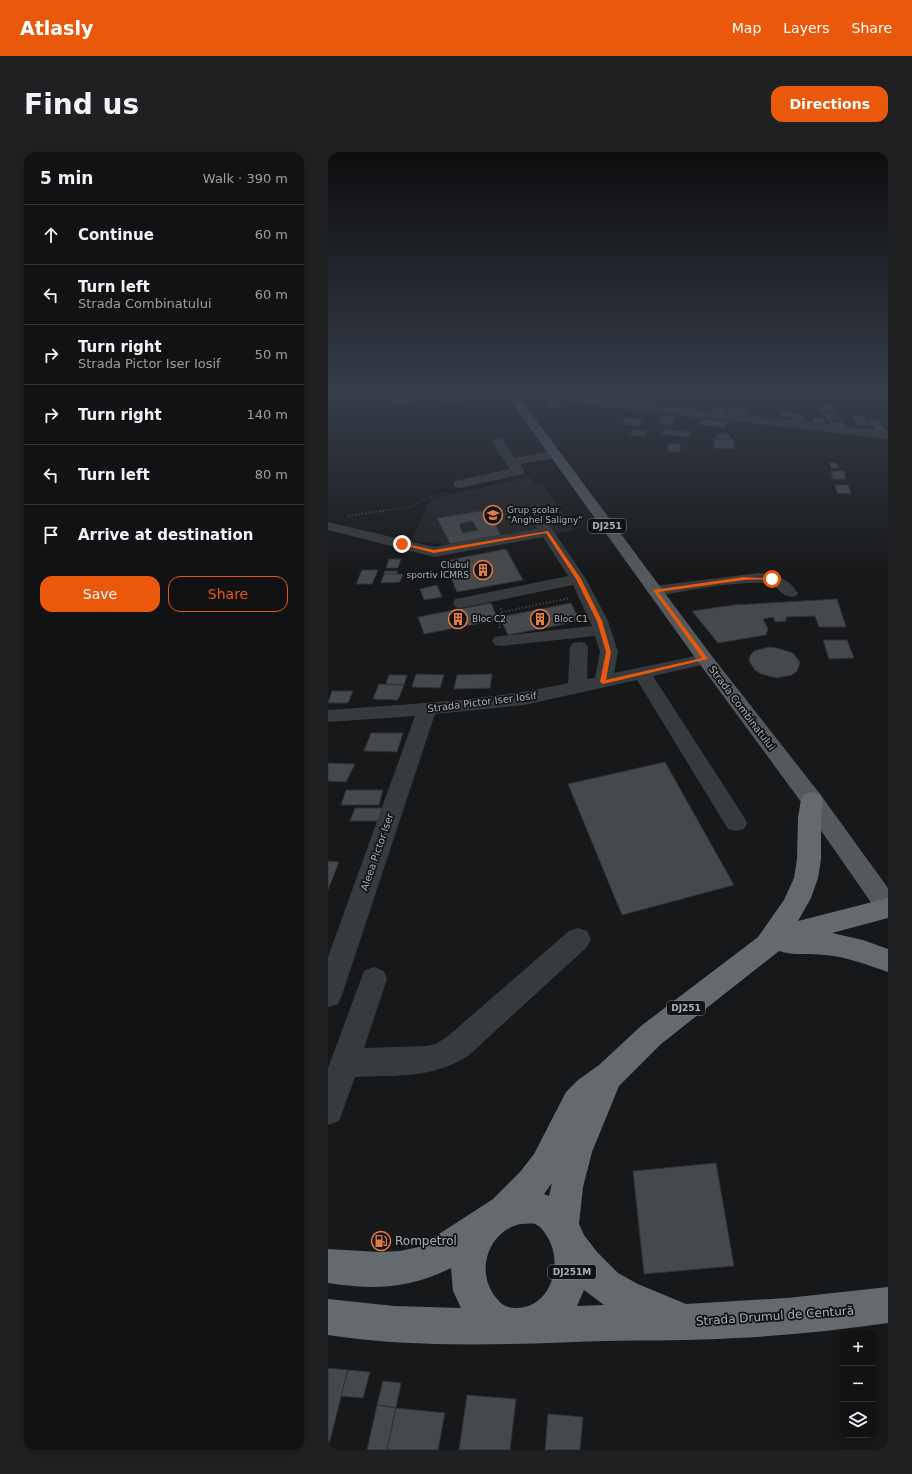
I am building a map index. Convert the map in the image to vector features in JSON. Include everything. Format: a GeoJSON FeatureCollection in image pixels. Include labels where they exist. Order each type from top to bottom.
{"type":"FeatureCollection","features":[{"type":"Feature","properties":{"kind":"highway","name":"DJ251"},"geometry":{"type":"LineString","coordinates":[[496,1217],[532,1184],[577,1104],[589,1090],[608,1075],[651,1035],[767,945],[794,908],[802,889],[808,868],[809,814],[812,800]]}},
{"type":"Feature","properties":{"kind":"highway"},"geometry":{"type":"LineString","coordinates":[[767,945],[791,934],[888,907]]}},
{"type":"Feature","properties":{"kind":"highway"},"geometry":{"type":"LineString","coordinates":[[767,945],[832,943],[854,947],[888,961]]}},
{"type":"Feature","properties":{"kind":"highway","name":"DJ251"},"geometry":{"type":"LineString","coordinates":[[567,1236],[564,1195],[577,1144],[608,1075]]}},
{"type":"Feature","properties":{"kind":"highway","name":"DJ251M"},"geometry":{"type":"LineString","coordinates":[[328,1266],[366,1271],[411,1266],[442,1254],[496,1217],[520,1207],[536,1208],[551,1214],[567,1236],[574,1266],[569,1286],[559,1304],[544,1318],[516,1325],[429,1327],[355,1322],[328,1317]]}},
{"type":"Feature","properties":{"kind":"highway"},"geometry":{"type":"LineString","coordinates":[[496,1217],[475,1240],[469,1260],[469,1281],[475,1301],[488,1316],[516,1325]]}},
{"type":"Feature","properties":{"kind":"highway","name":"Strada Drumul de Centură"},"geometry":{"type":"LineString","coordinates":[[567,1236],[585,1265],[600,1282],[685,1322]]}},
{"type":"Feature","properties":{"kind":"highway","name":"Strada Drumul de Centură"},"geometry":{"type":"LineString","coordinates":[[516,1325],[567,1326],[602,1323],[685,1322],[820,1314],[888,1305]]}},
{"type":"Feature","properties":{"kind":"main road","name":"Strada Combinatului"},"geometry":{"type":"LineString","coordinates":[[556,454],[705,659],[812,800],[888,907]]}},
{"type":"Feature","properties":{"kind":"street"},"geometry":{"type":"LineString","coordinates":[[460,484],[518,471],[506,454]]}},
{"type":"Feature","properties":{"kind":"street"},"geometry":{"type":"LineString","coordinates":[[512,462],[556,454]]}},
{"type":"Feature","properties":{"kind":"street"},"geometry":{"type":"LineString","coordinates":[[328,526],[434,552],[545,529],[578,579],[602,630],[609,652],[603,682]]}},
{"type":"Feature","properties":{"kind":"street"},"geometry":{"type":"LineString","coordinates":[[655,591],[759,578],[780,582],[785,585],[790,593]]}},
{"type":"Feature","properties":{"kind":"street"},"geometry":{"type":"LineString","coordinates":[[461,603],[578,579]]}},
{"type":"Feature","properties":{"kind":"street"},"geometry":{"type":"LineString","coordinates":[[502,641],[602,630]]}},
{"type":"Feature","properties":{"kind":"street"},"geometry":{"type":"LineString","coordinates":[[577,688],[579,647]]}},
{"type":"Feature","properties":{"kind":"street","name":"Strada Pictor Iser Iosif"},"geometry":{"type":"LineString","coordinates":[[328,716],[504,702],[577,688],[705,659]]}},
{"type":"Feature","properties":{"kind":"street"},"geometry":{"type":"LineString","coordinates":[[642,673],[736,823]]}},
{"type":"Feature","properties":{"kind":"street","name":"Aleea Pictor Iser"},"geometry":{"type":"LineString","coordinates":[[328,995],[427,709]]}},
{"type":"Feature","properties":{"kind":"street"},"geometry":{"type":"LineString","coordinates":[[344,1063],[426,1060],[442,1056],[458,1046],[578,939]]}},
{"type":"Feature","properties":{"kind":"street"},"geometry":{"type":"LineString","coordinates":[[328,1110],[374,979]]}},
{"type":"Feature","properties":{"kind":"path"},"geometry":{"type":"LineString","coordinates":[[346,516],[392,511],[414,506],[424,499],[447,493]]}},
{"type":"Feature","properties":{"kind":"shaded area","name":"Grup școlar \"Anghel Saligny\""},"geometry":{"type":"Polygon","coordinates":[[[529,477],[534,483],[541,482],[575,530],[444,553],[440,544],[411,541],[431,499],[529,477]]]}},
{"type":"Feature","properties":{"kind":"building"},"geometry":{"type":"Polygon","coordinates":[[[829,463],[837,463],[839,468],[831,468],[829,463]]]}},
{"type":"Feature","properties":{"kind":"building"},"geometry":{"type":"Polygon","coordinates":[[[831,471],[844,471],[846,479],[833,479],[831,471]]]}},
{"type":"Feature","properties":{"kind":"building"},"geometry":{"type":"Polygon","coordinates":[[[835,485],[848,485],[851,494],[837,493],[835,485]]]}},
{"type":"Feature","properties":{"kind":"building"},"geometry":{"type":"Polygon","coordinates":[[[487,510],[501,535],[450,544],[437,518],[487,510]],[[472,521],[459,524],[463,533],[478,530],[472,521]]]}},
{"type":"Feature","properties":{"kind":"building","name":"Clubul sportiv ICMRS"},"geometry":{"type":"Polygon","coordinates":[[[506,549],[523,580],[457,592],[444,561],[506,549]]]}},
{"type":"Feature","properties":{"kind":"building"},"geometry":{"type":"Polygon","coordinates":[[[389,559],[401,559],[398,568],[386,568],[389,559]]]}},
{"type":"Feature","properties":{"kind":"building"},"geometry":{"type":"Polygon","coordinates":[[[362,570],[378,570],[372,584],[356,584],[362,570]]]}},
{"type":"Feature","properties":{"kind":"building"},"geometry":{"type":"Polygon","coordinates":[[[385,571],[398,571],[397,574],[384,574],[385,571]]]}},
{"type":"Feature","properties":{"kind":"building"},"geometry":{"type":"Polygon","coordinates":[[[384,574],[403,574],[400,582],[381,583],[384,574]]]}},
{"type":"Feature","properties":{"kind":"building"},"geometry":{"type":"Polygon","coordinates":[[[437,585],[442,597],[424,600],[420,589],[437,585]]]}},
{"type":"Feature","properties":{"kind":"building"},"geometry":{"type":"Polygon","coordinates":[[[837,599],[846,627],[819,627],[815,616],[786,617],[786,621],[775,622],[773,617],[763,619],[768,629],[766,635],[718,643],[692,611],[734,605],[837,599]]]}},
{"type":"Feature","properties":{"kind":"building","name":"Bloc C2"},"geometry":{"type":"Polygon","coordinates":[[[491,603],[498,620],[424,634],[418,617],[491,603]]]}},
{"type":"Feature","properties":{"kind":"building","name":"Bloc C1"},"geometry":{"type":"Polygon","coordinates":[[[571,603],[580,621],[508,635],[500,617],[571,603]]]}},
{"type":"Feature","properties":{"kind":"building"},"geometry":{"type":"Polygon","coordinates":[[[823,640],[847,640],[854,658],[829,659],[823,640]]]}},
{"type":"Feature","properties":{"kind":"building"},"geometry":{"type":"Polygon","coordinates":[[[768,647],[793,653],[800,662],[797,671],[792,675],[777,678],[761,674],[755,670],[749,661],[750,656],[754,651],[768,647]]]}},
{"type":"Feature","properties":{"kind":"building"},"geometry":{"type":"Polygon","coordinates":[[[416,674],[444,675],[440,688],[412,687],[416,674]]]}},
{"type":"Feature","properties":{"kind":"building"},"geometry":{"type":"Polygon","coordinates":[[[492,674],[490,688],[454,689],[457,675],[492,674]]]}},
{"type":"Feature","properties":{"kind":"building"},"geometry":{"type":"Polygon","coordinates":[[[389,675],[407,675],[404,685],[386,684],[389,675]]]}},
{"type":"Feature","properties":{"kind":"building"},"geometry":{"type":"Polygon","coordinates":[[[379,684],[404,685],[398,700],[373,699],[379,684]]]}},
{"type":"Feature","properties":{"kind":"building"},"geometry":{"type":"Polygon","coordinates":[[[332,691],[353,691],[348,703],[328,703],[332,691]]]}},
{"type":"Feature","properties":{"kind":"building"},"geometry":{"type":"Polygon","coordinates":[[[371,733],[403,733],[397,752],[364,751],[371,733]]]}},
{"type":"Feature","properties":{"kind":"building"},"geometry":{"type":"Polygon","coordinates":[[[665,762],[734,885],[622,915],[568,784],[665,762]]]}},
{"type":"Feature","properties":{"kind":"building"},"geometry":{"type":"Polygon","coordinates":[[[328,763],[355,764],[346,782],[328,781],[328,763]]]}},
{"type":"Feature","properties":{"kind":"building"},"geometry":{"type":"Polygon","coordinates":[[[346,790],[383,790],[379,805],[341,805],[346,790]]]}},
{"type":"Feature","properties":{"kind":"building"},"geometry":{"type":"Polygon","coordinates":[[[355,808],[386,808],[382,821],[350,821],[355,808]]]}},
{"type":"Feature","properties":{"kind":"building"},"geometry":{"type":"Polygon","coordinates":[[[328,861],[339,862],[328,890],[328,861]]]}},
{"type":"Feature","properties":{"kind":"building"},"geometry":{"type":"Polygon","coordinates":[[[716,1163],[734,1266],[644,1274],[633,1171],[716,1163]]]}},
{"type":"Feature","properties":{"kind":"building"},"geometry":{"type":"Polygon","coordinates":[[[328,1368],[348,1370],[328,1448],[328,1368]]]}},
{"type":"Feature","properties":{"kind":"building"},"geometry":{"type":"Polygon","coordinates":[[[348,1370],[370,1372],[363,1398],[341,1396],[348,1370]]]}},
{"type":"Feature","properties":{"kind":"building"},"geometry":{"type":"Polygon","coordinates":[[[383,1381],[401,1383],[396,1408],[377,1405],[383,1381]]]}},
{"type":"Feature","properties":{"kind":"building"},"geometry":{"type":"Polygon","coordinates":[[[467,1395],[516,1399],[510,1450],[459,1450],[467,1395]]]}},
{"type":"Feature","properties":{"kind":"building"},"geometry":{"type":"Polygon","coordinates":[[[377,1405],[396,1408],[387,1450],[367,1450],[377,1405]]]}},
{"type":"Feature","properties":{"kind":"building"},"geometry":{"type":"Polygon","coordinates":[[[396,1408],[445,1413],[438,1450],[387,1450],[396,1408]]]}},
{"type":"Feature","properties":{"kind":"building"},"geometry":{"type":"Polygon","coordinates":[[[548,1414],[583,1417],[580,1450],[545,1450],[548,1414]]]}},
{"type":"Feature","properties":{"kind":"place","name":"Grup școlar \"Anghel Saligny\""},"geometry":{"type":"Point","coordinates":[493,515]}},
{"type":"Feature","properties":{"kind":"place","name":"Clubul sportiv ICMRS"},"geometry":{"type":"Point","coordinates":[483,570]}},
{"type":"Feature","properties":{"kind":"place","name":"Bloc C2"},"geometry":{"type":"Point","coordinates":[458,619]}},
{"type":"Feature","properties":{"kind":"place","name":"Bloc C1"},"geometry":{"type":"Point","coordinates":[540,619]}},
{"type":"Feature","properties":{"kind":"place","name":"Rompetrol"},"geometry":{"type":"Point","coordinates":[381,1241]}},
{"type":"Feature","properties":{"kind":"route"},"geometry":{"type":"LineString","coordinates":[[402,544],[434,552],[547,532],[578,579],[599,621],[609,652],[603,682],[705,659],[655,591],[744,579],[772,579]]}}]}
